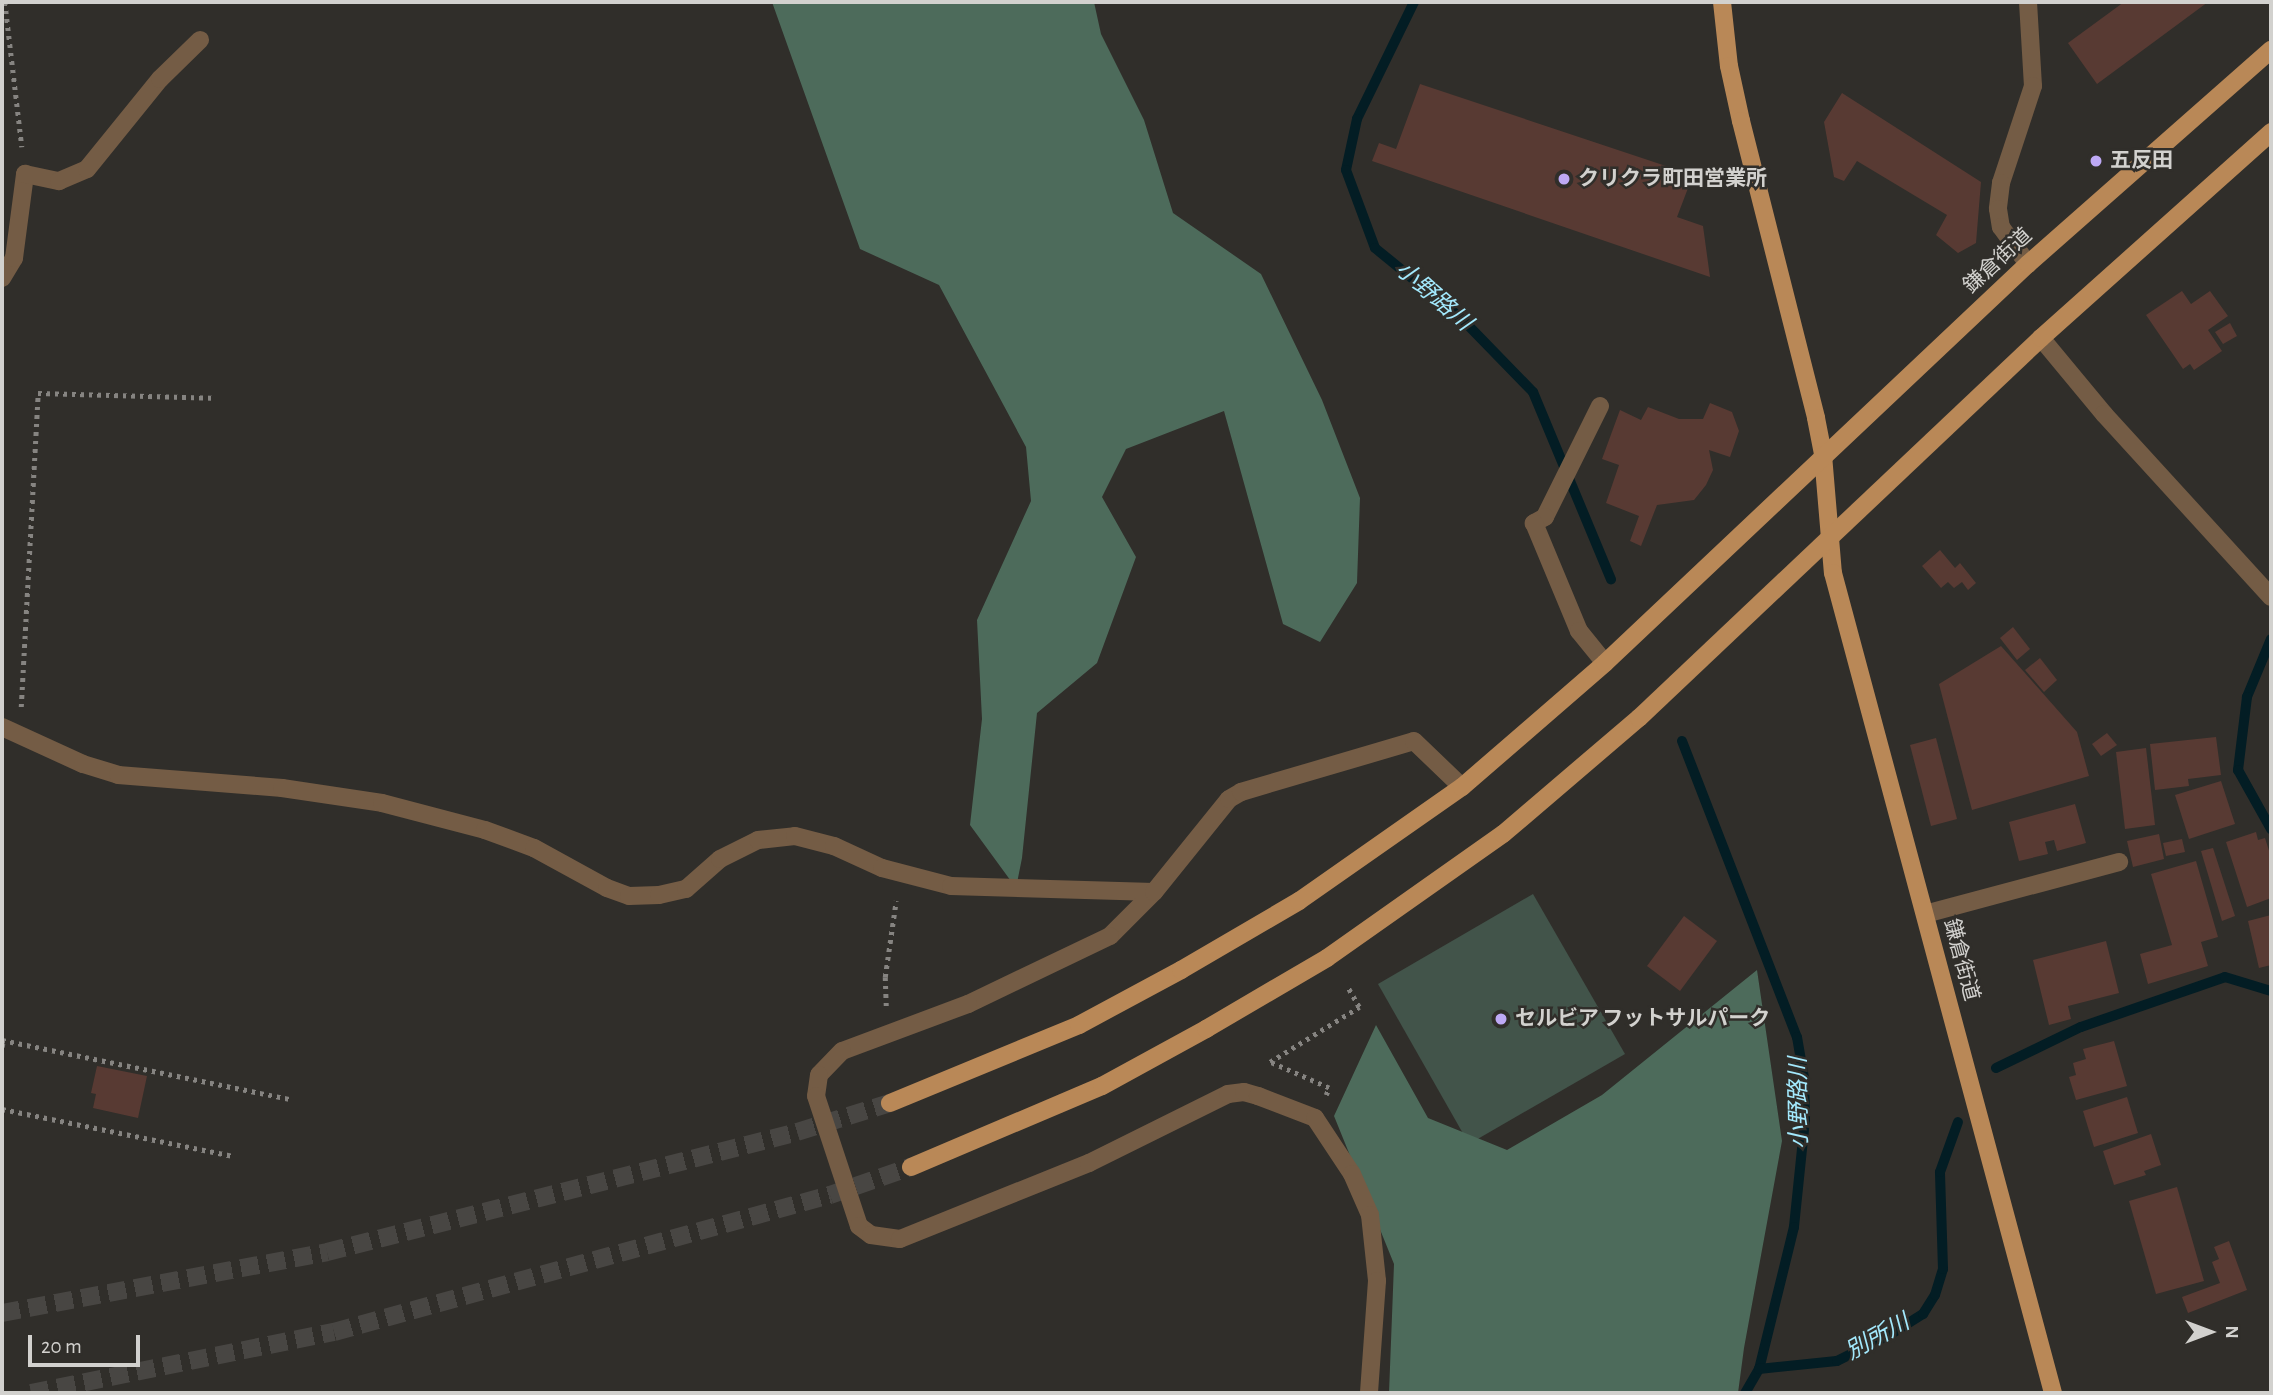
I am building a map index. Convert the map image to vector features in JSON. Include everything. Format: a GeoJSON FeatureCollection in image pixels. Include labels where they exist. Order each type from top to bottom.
{"type":"FeatureCollection","features":[{"type":"Feature","properties":{"kind":"main road"},"geometry":{"type":"LineString","coordinates":[[890,1103],[1079,1025],[1181,971],[1299,901],[1462,787],[1605,663],[1823,455],[1741,121],[1729,66],[1722,2]]}},
{"type":"Feature","properties":{"kind":"main road","name":"鎌倉街道"},"geometry":{"type":"LineString","coordinates":[[2053,1393],[1836,585],[1828,538],[1823,455],[2028,264],[2271,50]]}},
{"type":"Feature","properties":{"kind":"main road"},"geometry":{"type":"LineString","coordinates":[[911,1167],[1102,1086],[1327,958],[1503,834],[1639,718],[2041,338],[2271,132]]}},
{"type":"Feature","properties":{"kind":"street"},"geometry":{"type":"LineString","coordinates":[[2028,2],[2033,86],[2001,183],[1998,209],[2001,227],[2028,264]]}},
{"type":"Feature","properties":{"kind":"street"},"geometry":{"type":"LineString","coordinates":[[2,278],[14,258],[25,174],[59,181],[87,169],[160,79],[200,40]]}},
{"type":"Feature","properties":{"kind":"street"},"geometry":{"type":"LineString","coordinates":[[2041,338],[2104,414],[2271,597]]}},
{"type":"Feature","properties":{"kind":"street"},"geometry":{"type":"LineString","coordinates":[[1600,406],[1545,517],[1534,523],[1579,631],[1605,663]]}},
{"type":"Feature","properties":{"kind":"street"},"geometry":{"type":"LineString","coordinates":[[2,727],[83,764],[118,775],[295,790],[382,803],[485,830],[534,848],[607,888],[629,896],[659,895],[686,889],[720,859],[758,840],[794,836],[834,846],[882,868],[951,886],[1154,892]]}},
{"type":"Feature","properties":{"kind":"street"},"geometry":{"type":"LineString","coordinates":[[1369,1393],[1377,1281],[1370,1215],[1352,1174],[1315,1118],[1244,1092],[1228,1094],[1089,1163],[900,1240],[871,1235],[859,1226],[816,1096],[819,1075],[842,1051],[887,1037],[968,1004],[1110,936],[1154,892],[1229,799],[1241,792],[1414,741],[1462,787]]}},
{"type":"Feature","properties":{"kind":"street"},"geometry":{"type":"LineString","coordinates":[[1925,914],[2119,862]]}},
{"type":"Feature","properties":{"kind":"path"},"geometry":{"type":"LineString","coordinates":[[5,2],[25,174]]}},
{"type":"Feature","properties":{"kind":"path"},"geometry":{"type":"LineString","coordinates":[[20,733],[38,393],[212,398]]}},
{"type":"Feature","properties":{"kind":"path"},"geometry":{"type":"LineString","coordinates":[[887,1037],[885,976],[901,872]]}},
{"type":"Feature","properties":{"kind":"path"},"geometry":{"type":"LineString","coordinates":[[1329,1088],[1270,1062],[1359,1007],[1348,988]]}},
{"type":"Feature","properties":{"kind":"path"},"geometry":{"type":"LineString","coordinates":[[2,1047],[2,1040],[289,1099]]}},
{"type":"Feature","properties":{"kind":"path"},"geometry":{"type":"LineString","coordinates":[[2,1109],[233,1156]]}},
{"type":"Feature","properties":{"kind":"green space"},"geometry":{"type":"Polygon","coordinates":[[[772,2],[1094,2],[1101,34],[1144,120],[1173,213],[1261,274],[1322,400],[1360,498],[1357,583],[1320,642],[1283,624],[1224,411],[1126,449],[1102,497],[1136,557],[1097,663],[1037,713],[1022,858],[1016,888],[970,825],[982,719],[977,620],[1031,501],[1026,447],[939,285],[860,249],[772,2]]]}},
{"type":"Feature","properties":{"kind":"green space","name":"セルビア フットサルパーク"},"geometry":{"type":"Polygon","coordinates":[[[1533,894],[1625,1054],[1469,1144],[1378,984],[1533,894]]]}},
{"type":"Feature","properties":{"kind":"green space"},"geometry":{"type":"Polygon","coordinates":[[[1757,970],[1782,1141],[1738,1393],[1389,1393],[1394,1264],[1334,1116],[1376,1025],[1428,1118],[1507,1150],[1602,1095],[1757,970]]]}},
{"type":"Feature","properties":{"kind":"building"},"geometry":{"type":"Polygon","coordinates":[[[2124,2],[2208,2],[2097,84],[2068,43],[2124,2]]]}},
{"type":"Feature","properties":{"kind":"building"},"geometry":{"type":"Polygon","coordinates":[[[1420,84],[1693,175],[1677,217],[1703,226],[1710,277],[1372,161],[1379,143],[1396,149],[1420,84]]]}},
{"type":"Feature","properties":{"kind":"building"},"geometry":{"type":"Polygon","coordinates":[[[1842,93],[1981,182],[1976,243],[1958,253],[1936,235],[1947,215],[1857,161],[1844,181],[1834,177],[1824,122],[1842,93]]]}},
{"type":"Feature","properties":{"kind":"building"},"geometry":{"type":"Polygon","coordinates":[[[2182,291],[2191,304],[2210,291],[2228,316],[2208,330],[2222,351],[2194,370],[2190,364],[2183,369],[2146,315],[2182,291]]]}},
{"type":"Feature","properties":{"kind":"building"},"geometry":{"type":"Polygon","coordinates":[[[2230,323],[2237,336],[2223,344],[2215,332],[2230,323]]]}},
{"type":"Feature","properties":{"kind":"building"},"geometry":{"type":"Polygon","coordinates":[[[1710,403],[1732,412],[1739,431],[1730,457],[1709,450],[1713,470],[1706,485],[1694,500],[1657,505],[1641,546],[1630,541],[1639,516],[1606,503],[1619,465],[1602,459],[1620,410],[1641,420],[1648,407],[1679,419],[1703,419],[1710,403]]]}},
{"type":"Feature","properties":{"kind":"building"},"geometry":{"type":"Polygon","coordinates":[[[1940,550],[1955,568],[1960,563],[1976,583],[1968,590],[1962,582],[1954,588],[1948,582],[1941,588],[1922,566],[1940,550]]]}},
{"type":"Feature","properties":{"kind":"building"},"geometry":{"type":"Polygon","coordinates":[[[2013,627],[2030,649],[2017,660],[2000,638],[2013,627]]]}},
{"type":"Feature","properties":{"kind":"building"},"geometry":{"type":"Polygon","coordinates":[[[2001,646],[2077,732],[2089,776],[1972,810],[1939,684],[2001,646]]]}},
{"type":"Feature","properties":{"kind":"building"},"geometry":{"type":"Polygon","coordinates":[[[2040,658],[2057,680],[2044,692],[2025,670],[2040,658]]]}},
{"type":"Feature","properties":{"kind":"building"},"geometry":{"type":"Polygon","coordinates":[[[2107,733],[2117,745],[2101,756],[2092,744],[2107,733]]]}},
{"type":"Feature","properties":{"kind":"building"},"geometry":{"type":"Polygon","coordinates":[[[2216,737],[2221,775],[2188,779],[2189,786],[2155,790],[2150,744],[2216,737]]]}},
{"type":"Feature","properties":{"kind":"building"},"geometry":{"type":"Polygon","coordinates":[[[1936,738],[1957,819],[1931,826],[1910,745],[1936,738]]]}},
{"type":"Feature","properties":{"kind":"building"},"geometry":{"type":"Polygon","coordinates":[[[2146,748],[2155,825],[2125,829],[2116,752],[2146,748]]]}},
{"type":"Feature","properties":{"kind":"building"},"geometry":{"type":"Polygon","coordinates":[[[2221,781],[2235,824],[2189,839],[2175,795],[2221,781]]]}},
{"type":"Feature","properties":{"kind":"building"},"geometry":{"type":"Polygon","coordinates":[[[2075,804],[2086,843],[2057,851],[2054,840],[2045,842],[2048,854],[2019,861],[2009,822],[2075,804]]]}},
{"type":"Feature","properties":{"kind":"building"},"geometry":{"type":"Polygon","coordinates":[[[2256,832],[2258,840],[2265,838],[2271,857],[2271,898],[2247,907],[2226,842],[2256,832]]]}},
{"type":"Feature","properties":{"kind":"building"},"geometry":{"type":"Polygon","coordinates":[[[2159,834],[2164,859],[2133,867],[2127,841],[2159,834]]]}},
{"type":"Feature","properties":{"kind":"building"},"geometry":{"type":"Polygon","coordinates":[[[2182,839],[2185,852],[2166,856],[2163,843],[2182,839]]]}},
{"type":"Feature","properties":{"kind":"building"},"geometry":{"type":"Polygon","coordinates":[[[2213,848],[2235,916],[2222,921],[2201,851],[2213,848]]]}},
{"type":"Feature","properties":{"kind":"building"},"geometry":{"type":"Polygon","coordinates":[[[2196,861],[2218,937],[2201,942],[2208,966],[2148,984],[2140,954],[2172,945],[2151,874],[2196,861]]]}},
{"type":"Feature","properties":{"kind":"building"},"geometry":{"type":"Polygon","coordinates":[[[2271,915],[2271,965],[2259,968],[2248,921],[2271,915]]]}},
{"type":"Feature","properties":{"kind":"building"},"geometry":{"type":"Polygon","coordinates":[[[1684,916],[1717,941],[1680,991],[1647,966],[1684,916]]]}},
{"type":"Feature","properties":{"kind":"building"},"geometry":{"type":"Polygon","coordinates":[[[2106,941],[2119,993],[2068,1006],[2071,1019],[2049,1025],[2033,960],[2106,941]]]}},
{"type":"Feature","properties":{"kind":"building"},"geometry":{"type":"Polygon","coordinates":[[[2114,1041],[2127,1086],[2076,1100],[2069,1077],[2076,1075],[2073,1063],[2086,1059],[2083,1049],[2114,1041]]]}},
{"type":"Feature","properties":{"kind":"building"},"geometry":{"type":"Polygon","coordinates":[[[97,1066],[147,1076],[138,1118],[93,1108],[96,1094],[91,1093],[97,1066]]]}},
{"type":"Feature","properties":{"kind":"building"},"geometry":{"type":"Polygon","coordinates":[[[2127,1097],[2138,1133],[2094,1147],[2083,1111],[2127,1097]]]}},
{"type":"Feature","properties":{"kind":"building"},"geometry":{"type":"Polygon","coordinates":[[[2151,1134],[2161,1165],[2144,1171],[2146,1175],[2114,1185],[2103,1151],[2151,1134]]]}},
{"type":"Feature","properties":{"kind":"building"},"geometry":{"type":"Polygon","coordinates":[[[2177,1187],[2204,1281],[2156,1294],[2129,1201],[2177,1187]]]}},
{"type":"Feature","properties":{"kind":"building"},"geometry":{"type":"Polygon","coordinates":[[[2229,1241],[2247,1290],[2188,1313],[2182,1297],[2220,1283],[2212,1262],[2219,1259],[2214,1247],[2229,1241]]]}},
{"type":"Feature","properties":{"kind":"waterway","name":"小野路川"},"geometry":{"type":"LineString","coordinates":[[1414,2],[1357,119],[1346,170],[1375,248],[1462,319],[1533,392],[1611,579]]}},
{"type":"Feature","properties":{"kind":"waterway","name":"別所川"},"geometry":{"type":"LineString","coordinates":[[2271,639],[2247,697],[2238,770],[2271,829]]}},
{"type":"Feature","properties":{"kind":"waterway","name":"小野路川"},"geometry":{"type":"LineString","coordinates":[[1682,741],[1797,1037],[1804,1078],[1805,1120],[1794,1227],[1759,1369],[1745,1393]]}},
{"type":"Feature","properties":{"kind":"waterway","name":"別所川"},"geometry":{"type":"LineString","coordinates":[[1996,1068],[2081,1027],[2225,977],[2271,991]]}},
{"type":"Feature","properties":{"kind":"waterway","name":"別所川"},"geometry":{"type":"LineString","coordinates":[[1759,1369],[1837,1361],[1891,1334],[1923,1314],[1935,1295],[1943,1269],[1940,1172],[1958,1122]]}},
{"type":"Feature","properties":{"kind":"tunnel"},"geometry":{"type":"LineString","coordinates":[[2,1313],[327,1252],[797,1132],[890,1103]]}},
{"type":"Feature","properties":{"kind":"tunnel"},"geometry":{"type":"LineString","coordinates":[[31,1393],[334,1332],[830,1195],[911,1167]]}},
{"type":"Feature","properties":{"kind":"place","name":"五反田"},"geometry":{"type":"Point","coordinates":[2096,161]}},
{"type":"Feature","properties":{"kind":"place","name":"クリクラ町田営業所"},"geometry":{"type":"Point","coordinates":[1564,179]}},
{"type":"Feature","properties":{"kind":"place","name":"セルビア フットサルパーク"},"geometry":{"type":"Point","coordinates":[1501,1019]}}]}
